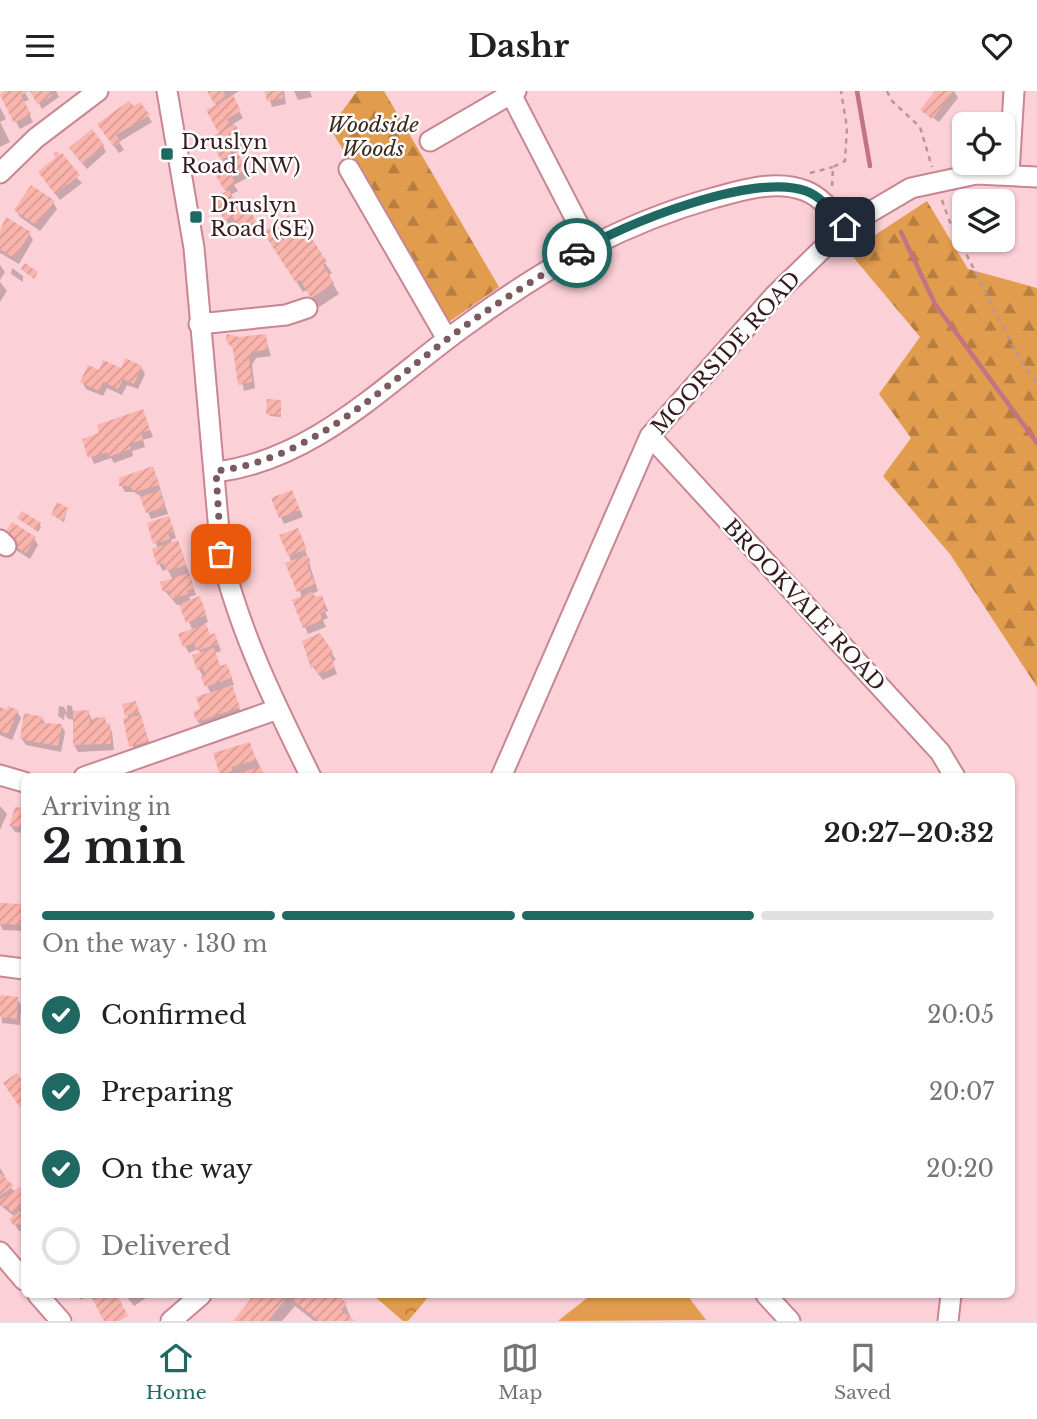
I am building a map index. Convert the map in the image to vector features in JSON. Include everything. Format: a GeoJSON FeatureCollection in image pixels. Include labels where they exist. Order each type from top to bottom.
{"type":"FeatureCollection","features":[{"type":"Feature","properties":{"kind":"street"},"geometry":{"type":"LineString","coordinates":[[0,173],[36,138],[98,91]]}},
{"type":"Feature","properties":{"kind":"street"},"geometry":{"type":"LineString","coordinates":[[167,91],[194,249],[199,324],[216,471],[221,554],[231,597],[250,648],[310,773]]}},
{"type":"Feature","properties":{"kind":"street"},"geometry":{"type":"LineString","coordinates":[[1013,112],[1014,91]]}},
{"type":"Feature","properties":{"kind":"street"},"geometry":{"type":"LineString","coordinates":[[430,141],[513,92],[589,245]]}},
{"type":"Feature","properties":{"kind":"street"},"geometry":{"type":"LineString","coordinates":[[349,169],[447,339]]}},
{"type":"Feature","properties":{"kind":"street","name":"MOORSIDE ROAD"},"geometry":{"type":"LineString","coordinates":[[503,773],[650,436],[774,296],[845,227],[891,198],[935,181],[970,175]]}},
{"type":"Feature","properties":{"kind":"street","name":"MOORSIDE ROAD"},"geometry":{"type":"LineString","coordinates":[[1015,175],[1037,177]]}},
{"type":"Feature","properties":{"kind":"street"},"geometry":{"type":"LineString","coordinates":[[216,471],[268,461],[298,447],[367,403],[447,339],[589,245],[670,211],[775,185],[806,191],[825,204],[845,227]]}},
{"type":"Feature","properties":{"kind":"street"},"geometry":{"type":"LineString","coordinates":[[199,324],[286,315],[307,308]]}},
{"type":"Feature","properties":{"kind":"street","name":"BROOKVALE ROAD"},"geometry":{"type":"LineString","coordinates":[[650,436],[940,752],[953,773]]}},
{"type":"Feature","properties":{"kind":"street"},"geometry":{"type":"LineString","coordinates":[[95,773],[278,709]]}},
{"type":"Feature","properties":{"kind":"street"},"geometry":{"type":"LineString","coordinates":[[0,775],[21,781]]}},
{"type":"Feature","properties":{"kind":"street"},"geometry":{"type":"LineString","coordinates":[[0,966],[21,969]]}},
{"type":"Feature","properties":{"kind":"street"},"geometry":{"type":"LineString","coordinates":[[0,1252],[21,1276]]}},
{"type":"Feature","properties":{"kind":"street"},"geometry":{"type":"LineString","coordinates":[[41,1298],[61,1321]]}},
{"type":"Feature","properties":{"kind":"street"},"geometry":{"type":"LineString","coordinates":[[171,1321],[197,1298]]}},
{"type":"Feature","properties":{"kind":"street"},"geometry":{"type":"LineString","coordinates":[[769,1298],[790,1321]]}},
{"type":"Feature","properties":{"kind":"street"},"geometry":{"type":"LineString","coordinates":[[948,1321],[951,1298]]}},
{"type":"Feature","properties":{"kind":"path"},"geometry":{"type":"LineString","coordinates":[[825,204],[831,198],[834,167],[845,161],[848,128],[841,91]]}},
{"type":"Feature","properties":{"kind":"path"},"geometry":{"type":"LineString","coordinates":[[887,91],[891,100],[920,127],[935,181],[954,232],[1018,358],[1037,383]]}},
{"type":"Feature","properties":{"kind":"green space","name":"Woodside Woods"},"geometry":{"type":"Polygon","coordinates":[[[357,91],[384,91],[499,287],[446,324],[330,128],[357,91]]]}},
{"type":"Feature","properties":{"kind":"green space"},"geometry":{"type":"Polygon","coordinates":[[[927,201],[952,242],[952,252],[958,252],[968,269],[1037,288],[1037,687],[950,554],[883,476],[911,438],[879,394],[920,337],[849,252],[927,201]]]}},
{"type":"Feature","properties":{"kind":"green space"},"geometry":{"type":"Polygon","coordinates":[[[376,1298],[427,1298],[408,1321],[403,1321],[376,1298]]]}},
{"type":"Feature","properties":{"kind":"green space"},"geometry":{"type":"Polygon","coordinates":[[[587,1298],[689,1298],[706,1320],[558,1321],[587,1298]]]}},
{"type":"Feature","properties":{"kind":"building"},"geometry":{"type":"Polygon","coordinates":[[[4,91],[29,91],[21,95],[31,114],[14,123],[0,95],[4,91]]]}},
{"type":"Feature","properties":{"kind":"building"},"geometry":{"type":"Polygon","coordinates":[[[30,91],[49,91],[52,96],[37,104],[30,91]]]}},
{"type":"Feature","properties":{"kind":"building"},"geometry":{"type":"Polygon","coordinates":[[[207,91],[223,91],[226,97],[214,104],[207,91]]]}},
{"type":"Feature","properties":{"kind":"building"},"geometry":{"type":"Polygon","coordinates":[[[265,91],[282,91],[283,98],[267,101],[265,91]]]}},
{"type":"Feature","properties":{"kind":"building"},"geometry":{"type":"Polygon","coordinates":[[[935,91],[954,91],[932,119],[920,110],[935,91]]]}},
{"type":"Feature","properties":{"kind":"building"},"geometry":{"type":"Polygon","coordinates":[[[233,95],[241,111],[227,119],[230,125],[218,132],[206,110],[233,95]]]}},
{"type":"Feature","properties":{"kind":"building"},"geometry":{"type":"Polygon","coordinates":[[[129,101],[134,106],[140,102],[150,115],[116,135],[121,142],[114,147],[97,124],[129,101]]]}},
{"type":"Feature","properties":{"kind":"building"},"geometry":{"type":"Polygon","coordinates":[[[235,124],[244,139],[229,147],[233,153],[221,160],[209,138],[235,124]]]}},
{"type":"Feature","properties":{"kind":"building"},"geometry":{"type":"Polygon","coordinates":[[[92,129],[104,145],[82,163],[69,148],[92,129]]]}},
{"type":"Feature","properties":{"kind":"building"},"geometry":{"type":"Polygon","coordinates":[[[57,151],[60,155],[62,153],[80,175],[55,194],[38,172],[56,157],[53,154],[57,151]]]}},
{"type":"Feature","properties":{"kind":"building"},"geometry":{"type":"Polygon","coordinates":[[[238,154],[247,169],[232,177],[235,183],[224,190],[212,168],[238,154]]]}},
{"type":"Feature","properties":{"kind":"building"},"geometry":{"type":"Polygon","coordinates":[[[31,185],[55,201],[36,225],[14,210],[31,185]]]}},
{"type":"Feature","properties":{"kind":"building"},"geometry":{"type":"Polygon","coordinates":[[[229,190],[239,208],[247,204],[256,221],[240,230],[233,217],[225,221],[215,204],[218,203],[215,197],[229,190]]]}},
{"type":"Feature","properties":{"kind":"building"},"geometry":{"type":"Polygon","coordinates":[[[289,215],[307,242],[312,239],[327,262],[323,265],[334,283],[311,298],[300,280],[296,283],[263,232],[289,215]]]}},
{"type":"Feature","properties":{"kind":"building"},"geometry":{"type":"Polygon","coordinates":[[[6,217],[31,232],[14,258],[0,249],[0,231],[6,217]]]}},
{"type":"Feature","properties":{"kind":"building"},"geometry":{"type":"Polygon","coordinates":[[[25,263],[38,272],[34,279],[21,269],[25,263]]]}},
{"type":"Feature","properties":{"kind":"building"},"geometry":{"type":"Polygon","coordinates":[[[227,334],[239,337],[266,334],[268,349],[252,352],[249,358],[252,382],[238,385],[233,349],[226,341],[227,334]]]}},
{"type":"Feature","properties":{"kind":"building"},"geometry":{"type":"Polygon","coordinates":[[[125,358],[142,366],[134,384],[123,379],[118,389],[103,382],[99,391],[80,382],[88,365],[99,370],[103,360],[121,368],[125,358]]]}},
{"type":"Feature","properties":{"kind":"building"},"geometry":{"type":"Polygon","coordinates":[[[267,399],[281,400],[281,415],[266,414],[267,399]]]}},
{"type":"Feature","properties":{"kind":"building"},"geometry":{"type":"Polygon","coordinates":[[[143,409],[150,430],[141,433],[143,440],[129,444],[131,449],[108,457],[107,452],[88,458],[82,439],[99,433],[97,425],[143,409]]]}},
{"type":"Feature","properties":{"kind":"building"},"geometry":{"type":"Polygon","coordinates":[[[153,466],[159,485],[135,492],[129,486],[119,486],[119,478],[153,466]]]}},
{"type":"Feature","properties":{"kind":"building"},"geometry":{"type":"Polygon","coordinates":[[[160,490],[165,507],[146,513],[140,497],[160,490]]]}},
{"type":"Feature","properties":{"kind":"building"},"geometry":{"type":"Polygon","coordinates":[[[292,490],[300,510],[279,518],[271,498],[292,490]]]}},
{"type":"Feature","properties":{"kind":"building"},"geometry":{"type":"Polygon","coordinates":[[[57,502],[68,508],[63,520],[51,515],[57,502]]]}},
{"type":"Feature","properties":{"kind":"building"},"geometry":{"type":"Polygon","coordinates":[[[22,511],[41,523],[36,530],[17,518],[22,511]]]}},
{"type":"Feature","properties":{"kind":"building"},"geometry":{"type":"Polygon","coordinates":[[[169,516],[174,531],[168,533],[170,539],[153,544],[147,523],[169,516]]]}},
{"type":"Feature","properties":{"kind":"building"},"geometry":{"type":"Polygon","coordinates":[[[12,522],[36,537],[26,553],[2,538],[12,522]]]}},
{"type":"Feature","properties":{"kind":"building"},"geometry":{"type":"Polygon","coordinates":[[[298,528],[307,549],[288,556],[279,535],[298,528]]]}},
{"type":"Feature","properties":{"kind":"building"},"geometry":{"type":"Polygon","coordinates":[[[178,540],[186,565],[166,571],[163,563],[157,565],[152,549],[178,540]]]}},
{"type":"Feature","properties":{"kind":"building"},"geometry":{"type":"Polygon","coordinates":[[[308,556],[311,562],[307,564],[315,584],[297,592],[285,563],[308,556]]]}},
{"type":"Feature","properties":{"kind":"building"},"geometry":{"type":"Polygon","coordinates":[[[189,573],[194,588],[187,590],[188,594],[171,599],[169,590],[163,592],[160,582],[189,573]]]}},
{"type":"Feature","properties":{"kind":"building"},"geometry":{"type":"Polygon","coordinates":[[[311,592],[316,597],[322,595],[325,611],[320,613],[323,620],[303,628],[292,600],[311,592]]]}},
{"type":"Feature","properties":{"kind":"building"},"geometry":{"type":"Polygon","coordinates":[[[200,596],[206,615],[186,623],[179,604],[200,596]]]}},
{"type":"Feature","properties":{"kind":"building"},"geometry":{"type":"Polygon","coordinates":[[[206,624],[210,635],[215,633],[218,644],[197,651],[194,643],[183,647],[178,634],[206,624]]]}},
{"type":"Feature","properties":{"kind":"building"},"geometry":{"type":"Polygon","coordinates":[[[320,633],[333,652],[330,654],[335,667],[318,675],[315,666],[311,668],[302,641],[320,633]]]}},
{"type":"Feature","properties":{"kind":"building"},"geometry":{"type":"Polygon","coordinates":[[[214,648],[220,666],[227,664],[232,678],[205,687],[201,677],[206,675],[203,668],[197,670],[192,655],[214,648]]]}},
{"type":"Feature","properties":{"kind":"building"},"geometry":{"type":"Polygon","coordinates":[[[232,685],[240,707],[197,722],[193,712],[200,709],[196,697],[232,685]]]}},
{"type":"Feature","properties":{"kind":"building"},"geometry":{"type":"Polygon","coordinates":[[[136,701],[139,712],[125,716],[122,704],[136,701]]]}},
{"type":"Feature","properties":{"kind":"building"},"geometry":{"type":"Polygon","coordinates":[[[8,706],[18,710],[8,734],[0,731],[0,707],[7,710],[8,706]]]}},
{"type":"Feature","properties":{"kind":"building"},"geometry":{"type":"Polygon","coordinates":[[[89,710],[90,724],[93,723],[93,718],[105,717],[106,724],[110,723],[111,744],[73,745],[73,711],[89,710]]]}},
{"type":"Feature","properties":{"kind":"building"},"geometry":{"type":"Polygon","coordinates":[[[24,713],[43,717],[42,723],[62,724],[58,746],[20,739],[24,713]]]}},
{"type":"Feature","properties":{"kind":"building"},"geometry":{"type":"Polygon","coordinates":[[[141,715],[148,741],[129,747],[123,718],[141,715]]]}},
{"type":"Feature","properties":{"kind":"building"},"geometry":{"type":"Polygon","coordinates":[[[250,742],[256,760],[231,767],[233,771],[219,773],[213,753],[250,742]]]}},
{"type":"Feature","properties":{"kind":"building"},"geometry":{"type":"Polygon","coordinates":[[[261,767],[262,773],[237,773],[261,767]]]}},
{"type":"Feature","properties":{"kind":"building"},"geometry":{"type":"Polygon","coordinates":[[[15,807],[21,808],[21,827],[9,826],[15,807]]]}},
{"type":"Feature","properties":{"kind":"building"},"geometry":{"type":"Polygon","coordinates":[[[0,903],[21,904],[21,925],[0,924],[0,903]]]}},
{"type":"Feature","properties":{"kind":"building"},"geometry":{"type":"Polygon","coordinates":[[[0,995],[18,997],[17,1019],[0,1017],[0,995]]]}},
{"type":"Feature","properties":{"kind":"building"},"geometry":{"type":"Polygon","coordinates":[[[17,1073],[21,1079],[21,1109],[3,1083],[17,1073]]]}},
{"type":"Feature","properties":{"kind":"building"},"geometry":{"type":"Polygon","coordinates":[[[0,1173],[14,1186],[0,1196],[0,1173]]]}},
{"type":"Feature","properties":{"kind":"building"},"geometry":{"type":"Polygon","coordinates":[[[21,1186],[21,1206],[12,1213],[6,1205],[2,1208],[0,1200],[21,1186]]]}},
{"type":"Feature","properties":{"kind":"building"},"geometry":{"type":"Polygon","coordinates":[[[21,1210],[21,1228],[18,1223],[14,1226],[9,1219],[21,1210]]]}},
{"type":"Feature","properties":{"kind":"building"},"geometry":{"type":"Polygon","coordinates":[[[92,1298],[119,1298],[128,1316],[119,1321],[104,1321],[92,1298]]]}},
{"type":"Feature","properties":{"kind":"building"},"geometry":{"type":"Polygon","coordinates":[[[252,1298],[286,1298],[268,1321],[233,1321],[252,1298]]]}},
{"type":"Feature","properties":{"kind":"building"},"geometry":{"type":"Polygon","coordinates":[[[290,1298],[341,1298],[347,1303],[341,1310],[355,1321],[319,1321],[290,1298]]]}},
{"type":"Feature","properties":{"kind":"waterway"},"geometry":{"type":"LineString","coordinates":[[857,91],[870,166]]}},
{"type":"Feature","properties":{"kind":"waterway"},"geometry":{"type":"LineString","coordinates":[[901,232],[935,304],[1037,443]]}},
{"type":"Feature","properties":{"kind":"way so far"},"geometry":{"type":"LineString","coordinates":[[221,554],[216,471],[268,461],[298,447],[367,403],[466,325],[577,253]]}},
{"type":"Feature","properties":{"kind":"place","name":"Druslyn Road (NW)"},"geometry":{"type":"Point","coordinates":[167,154]}},
{"type":"Feature","properties":{"kind":"place","name":"Druslyn Road (SE)"},"geometry":{"type":"Point","coordinates":[196,217]}},
{"type":"Feature","properties":{"kind":"route"},"geometry":{"type":"LineString","coordinates":[[577,253],[616,232],[670,211],[746,190],[775,185],[806,191],[819,198],[845,227]]}}]}
